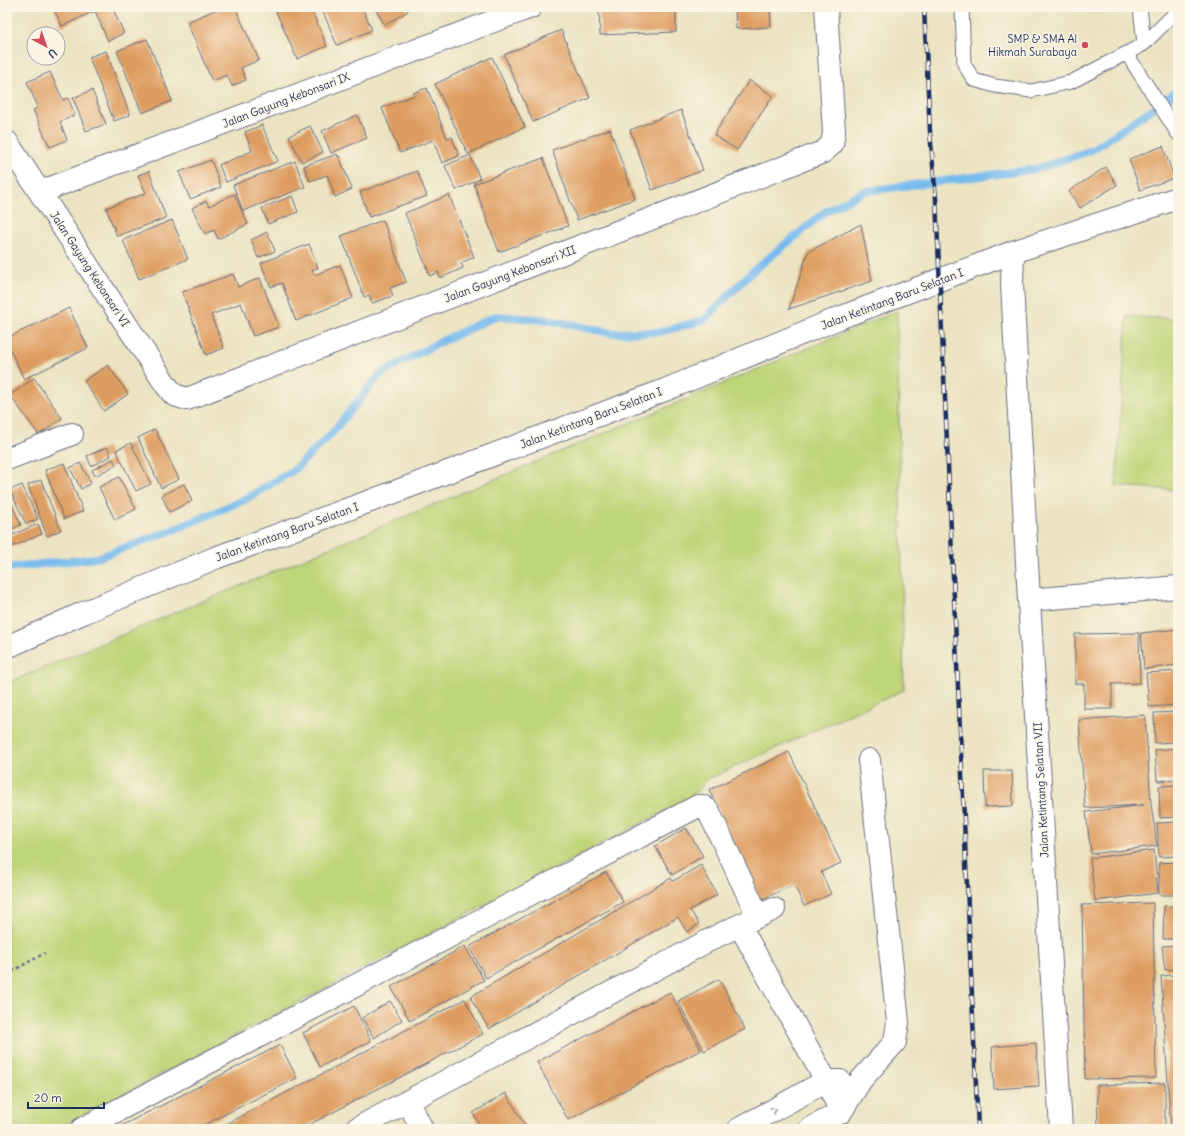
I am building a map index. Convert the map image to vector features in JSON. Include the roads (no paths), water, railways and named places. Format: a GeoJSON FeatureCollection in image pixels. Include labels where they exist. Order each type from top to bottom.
{"type":"FeatureCollection","features":[{"type":"Feature","properties":{"kind":"street","name":"Jalan Gayung Kebonsari IX"},"geometry":{"type":"LineString","coordinates":[[40,192],[531,7]]}},
{"type":"Feature","properties":{"kind":"street","name":"Jalan Gayung Kebonsari XII"},"geometry":{"type":"LineString","coordinates":[[174,395],[187,399],[823,152],[832,144],[834,132],[826,7]]}},
{"type":"Feature","properties":{"kind":"street","name":"Jalan Gayung Kebonsari VI"},"geometry":{"type":"LineString","coordinates":[[7,142],[174,395]]}},
{"type":"Feature","properties":{"kind":"street","name":"Jalan Ketintang Baru Selatan I"},"geometry":{"type":"LineString","coordinates":[[7,648],[82,613],[215,558],[665,390],[839,318],[1013,252],[1178,198]]}},
{"type":"Feature","properties":{"kind":"street","name":"Jalan Ketintang Selatan VII"},"geometry":{"type":"LineString","coordinates":[[1013,252],[1012,284],[1029,600],[1061,1129]]}},
{"type":"Feature","properties":{"kind":"street"},"geometry":{"type":"LineString","coordinates":[[7,459],[72,434]]}},
{"type":"Feature","properties":{"kind":"street"},"geometry":{"type":"LineString","coordinates":[[1029,600],[1178,587]]}},
{"type":"Feature","properties":{"kind":"street"},"geometry":{"type":"LineString","coordinates":[[810,1129],[841,1112],[862,1080],[895,1042],[898,1022],[869,760]]}},
{"type":"Feature","properties":{"kind":"street"},"geometry":{"type":"LineString","coordinates":[[82,1129],[698,806],[702,806],[708,810],[757,917],[826,1081],[841,1112]]}},
{"type":"Feature","properties":{"kind":"street"},"geometry":{"type":"LineString","coordinates":[[356,1129],[717,936],[757,917]]}},
{"type":"Feature","properties":{"kind":"street"},"geometry":{"type":"LineString","coordinates":[[739,1129],[826,1081],[862,1080]]}},
{"type":"Feature","properties":{"kind":"street"},"geometry":{"type":"LineString","coordinates":[[408,1100],[422,1129]]}},
{"type":"Feature","properties":{"kind":"lane"},"geometry":{"type":"LineString","coordinates":[[962,7],[964,64],[974,80],[995,86],[1031,91],[1071,82],[1127,54],[1144,44],[1178,10]]}},
{"type":"Feature","properties":{"kind":"lane"},"geometry":{"type":"LineString","coordinates":[[1140,7],[1144,44]]}},
{"type":"Feature","properties":{"kind":"lane"},"geometry":{"type":"LineString","coordinates":[[1127,54],[1178,134]]}},
{"type":"Feature","properties":{"kind":"waterway"},"geometry":{"type":"LineString","coordinates":[[7,568],[97,558],[173,530],[244,500],[294,470],[332,433],[380,374],[438,343],[496,316],[547,320],[612,333],[660,332],[704,320],[753,271],[825,212],[865,191],[1036,169],[1092,150],[1178,90]]}},
{"type":"Feature","properties":{"kind":"railway"},"geometry":{"type":"LineString","coordinates":[[924,7],[930,132],[936,199],[978,1129]]}},
{"type":"Feature","properties":{"kind":"place","name":"SMP & SMA Al Hikmah Surabaya"},"geometry":{"type":"Point","coordinates":[1085,45]}}]}
